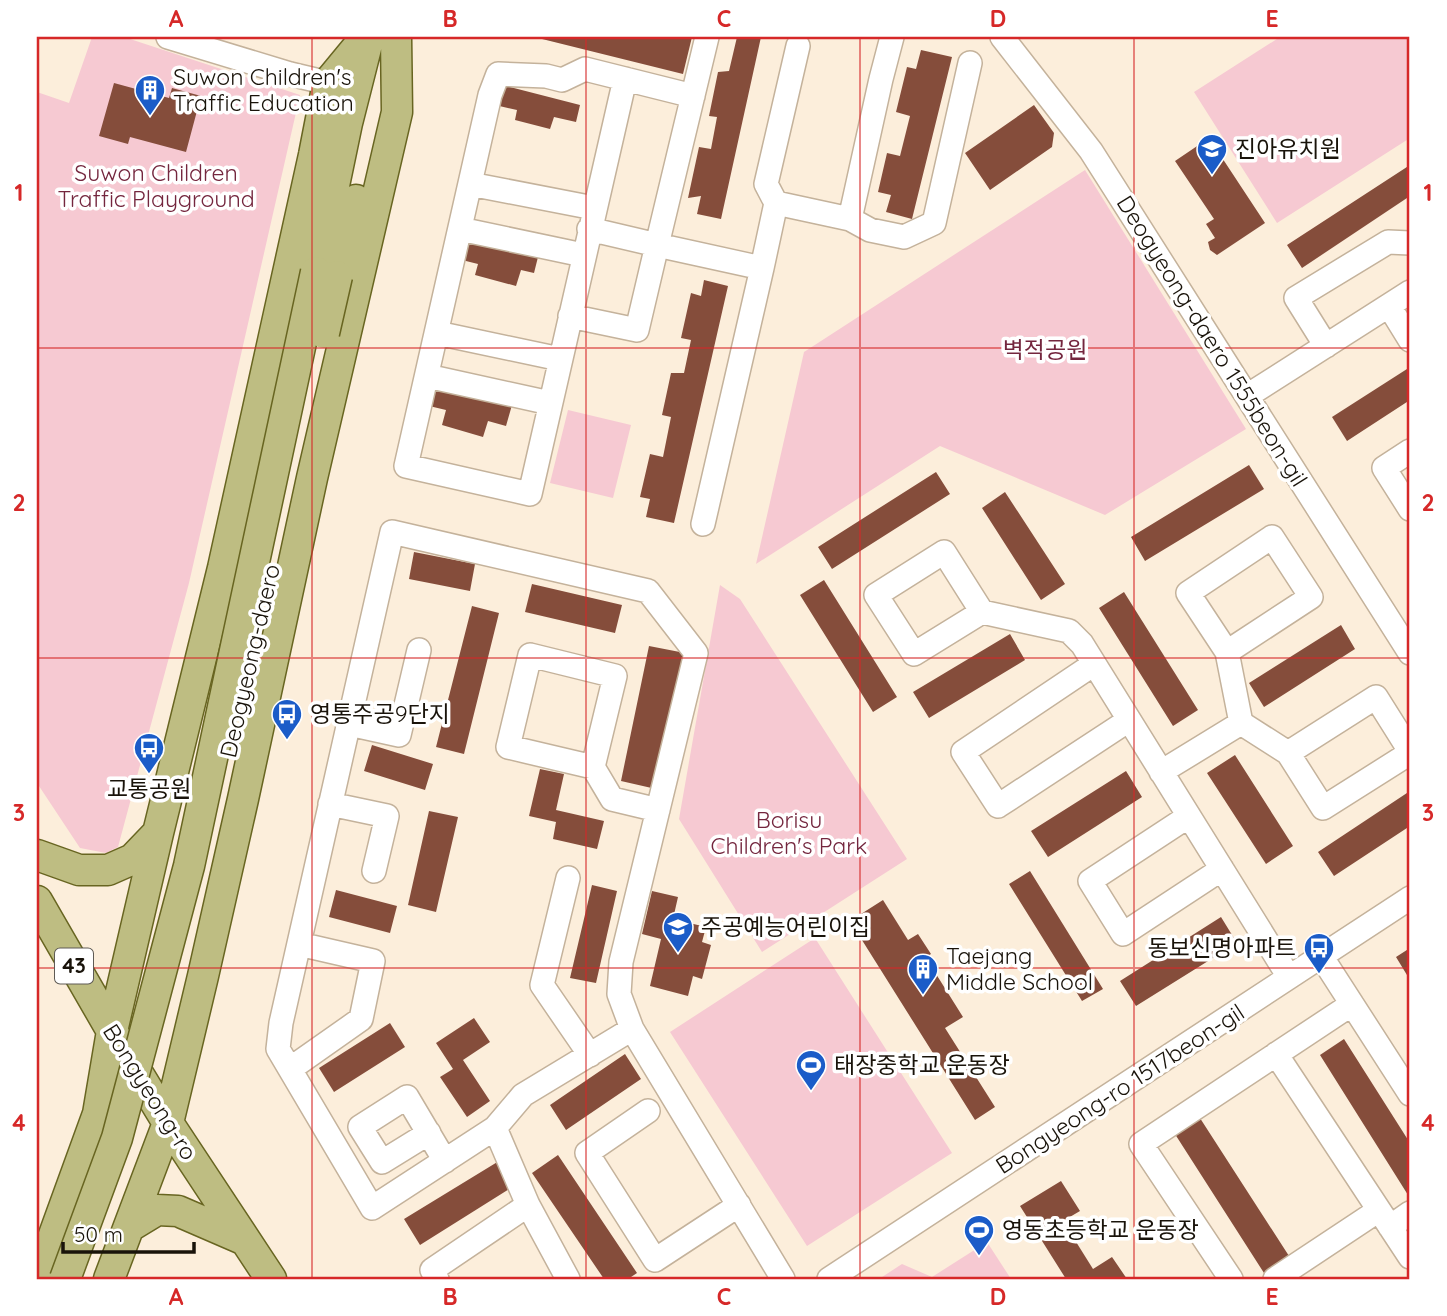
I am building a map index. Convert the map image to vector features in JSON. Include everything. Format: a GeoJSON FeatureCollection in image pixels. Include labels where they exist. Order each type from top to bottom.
{"type":"FeatureCollection","features":[{"type":"Feature","properties":{"kind":"main road"},"geometry":{"type":"LineString","coordinates":[[37,1279],[98,1114],[112,1031],[223,568],[328,83],[367,37]]}},
{"type":"Feature","properties":{"kind":"main road","name":"Deogyeong-daero"},"geometry":{"type":"LineString","coordinates":[[83,1279],[137,1133],[206,856],[327,274],[347,123],[367,37]]}},
{"type":"Feature","properties":{"kind":"main road"},"geometry":{"type":"LineString","coordinates":[[109,1279],[167,1123],[222,895],[312,478],[397,112],[397,37]]}},
{"type":"Feature","properties":{"kind":"main road","name":"Deogyeong-daero"},"geometry":{"type":"LineString","coordinates":[[65,1279],[117,1138],[189,866],[327,274],[397,37]]}},
{"type":"Feature","properties":{"kind":"main road"},"geometry":{"type":"LineString","coordinates":[[37,855],[79,870],[108,870],[133,859],[158,833]]}},
{"type":"Feature","properties":{"kind":"main road","name":"Bongyeong-ro"},"geometry":{"type":"LineString","coordinates":[[37,901],[167,1123],[271,1279]]}},
{"type":"Feature","properties":{"kind":"main road"},"geometry":{"type":"LineString","coordinates":[[129,1227],[157,1210],[178,1211],[245,1240]]}},
{"type":"Feature","properties":{"kind":"street"},"geometry":{"type":"LineString","coordinates":[[167,37],[328,83]]}},
{"type":"Feature","properties":{"kind":"street"},"geometry":{"type":"LineString","coordinates":[[570,316],[637,330],[707,37]]}},
{"type":"Feature","properties":{"kind":"street"},"geometry":{"type":"LineString","coordinates":[[850,219],[892,37]]}},
{"type":"Feature","properties":{"kind":"street","name":"Deogyeong-daero 1555beon-gil"},"geometry":{"type":"LineString","coordinates":[[1002,37],[1091,151],[1410,653]]}},
{"type":"Feature","properties":{"kind":"street"},"geometry":{"type":"LineString","coordinates":[[703,524],[776,203],[766,184],[798,46]]}},
{"type":"Feature","properties":{"kind":"street"},"geometry":{"type":"LineString","coordinates":[[776,203],[850,219],[870,230],[904,237],[934,223],[970,63]]}},
{"type":"Feature","properties":{"kind":"street"},"geometry":{"type":"LineString","coordinates":[[625,79],[530,494],[406,466],[490,95],[498,74],[546,76],[562,80],[584,69],[625,79],[693,96]]}},
{"type":"Feature","properties":{"kind":"street"},"geometry":{"type":"LineString","coordinates":[[470,184],[592,219],[657,244],[762,268]]}},
{"type":"Feature","properties":{"kind":"street"},"geometry":{"type":"LineString","coordinates":[[460,229],[583,255]]}},
{"type":"Feature","properties":{"kind":"street"},"geometry":{"type":"LineString","coordinates":[[1326,346],[1296,298],[1388,242],[1410,243]]}},
{"type":"Feature","properties":{"kind":"street"},"geometry":{"type":"LineString","coordinates":[[1247,396],[1410,292]]}},
{"type":"Feature","properties":{"kind":"street"},"geometry":{"type":"LineString","coordinates":[[1389,306],[1410,340]]}},
{"type":"Feature","properties":{"kind":"street"},"geometry":{"type":"LineString","coordinates":[[437,333],[560,359]]}},
{"type":"Feature","properties":{"kind":"street"},"geometry":{"type":"LineString","coordinates":[[427,376],[550,403]]}},
{"type":"Feature","properties":{"kind":"street"},"geometry":{"type":"LineString","coordinates":[[1410,451],[1384,468],[1410,509]]}},
{"type":"Feature","properties":{"kind":"street"},"geometry":{"type":"LineString","coordinates":[[632,1030],[523,1096],[495,1128],[372,1208],[278,1049],[281,1023],[392,532],[648,591],[696,653],[621,962],[620,993],[632,1030],[783,1279]]}},
{"type":"Feature","properties":{"kind":"street"},"geometry":{"type":"LineString","coordinates":[[1227,652],[1311,597],[1272,537],[1188,593],[1227,652],[1241,723],[1288,753],[1323,808],[1410,752],[1376,697],[1288,753]]}},
{"type":"Feature","properties":{"kind":"street"},"geometry":{"type":"LineString","coordinates":[[982,612],[944,552],[876,594],[914,654],[982,612],[1069,631],[1082,644],[1289,977]]}},
{"type":"Feature","properties":{"kind":"street"},"geometry":{"type":"LineString","coordinates":[[349,724],[399,735],[419,650]]}},
{"type":"Feature","properties":{"kind":"street"},"geometry":{"type":"LineString","coordinates":[[593,767],[508,747],[530,655],[615,676],[593,767],[612,800],[657,810]]}},
{"type":"Feature","properties":{"kind":"street"},"geometry":{"type":"LineString","coordinates":[[1094,664],[963,752],[998,806],[1129,720]]}},
{"type":"Feature","properties":{"kind":"street"},"geometry":{"type":"LineString","coordinates":[[1161,772],[1241,723]]}},
{"type":"Feature","properties":{"kind":"street"},"geometry":{"type":"LineString","coordinates":[[330,804],[387,816],[374,871]]}},
{"type":"Feature","properties":{"kind":"street"},"geometry":{"type":"LineString","coordinates":[[1189,816],[1090,881],[1123,934],[1222,869]]}},
{"type":"Feature","properties":{"kind":"street"},"geometry":{"type":"LineString","coordinates":[[568,878],[542,985],[590,1055]]}},
{"type":"Feature","properties":{"kind":"street","name":"Bongyeong-ro 1517beon-gil"},"geometry":{"type":"LineString","coordinates":[[829,1279],[1410,898]]}},
{"type":"Feature","properties":{"kind":"street"},"geometry":{"type":"LineString","coordinates":[[290,1069],[361,1019],[373,961],[299,944]]}},
{"type":"Feature","properties":{"kind":"street"},"geometry":{"type":"LineString","coordinates":[[1321,956],[1407,1083]]}},
{"type":"Feature","properties":{"kind":"street"},"geometry":{"type":"LineString","coordinates":[[1231,1279],[1140,1144],[1352,1004]]}},
{"type":"Feature","properties":{"kind":"street"},"geometry":{"type":"LineString","coordinates":[[1276,1054],[1410,1257]]}},
{"type":"Feature","properties":{"kind":"street"},"geometry":{"type":"LineString","coordinates":[[648,1111],[587,1153],[655,1260],[738,1205]]}},
{"type":"Feature","properties":{"kind":"street"},"geometry":{"type":"LineString","coordinates":[[495,1128],[528,1205],[568,1279]]}},
{"type":"Feature","properties":{"kind":"street"},"geometry":{"type":"LineString","coordinates":[[429,1133],[445,1161]]}},
{"type":"Feature","properties":{"kind":"street"},"geometry":{"type":"LineString","coordinates":[[437,1279],[432,1270],[528,1205]]}},
{"type":"Feature","properties":{"kind":"street"},"geometry":{"type":"LineString","coordinates":[[1275,1279],[1385,1218],[1410,1213]]}},
{"type":"Feature","properties":{"kind":"green space","name":"Suwon Children Traffic Playground"},"geometry":{"type":"Polygon","coordinates":[[[92,37],[124,37],[300,95],[189,583],[118,847],[106,853],[80,848],[37,783],[37,92],[69,103],[92,37]]]}},
{"type":"Feature","properties":{"kind":"green space"},"geometry":{"type":"Polygon","coordinates":[[[1280,37],[1410,37],[1410,138],[1277,223],[1194,92],[1280,37]]]}},
{"type":"Feature","properties":{"kind":"green space","name":"벽적공원"},"geometry":{"type":"Polygon","coordinates":[[[1085,170],[1246,429],[1105,515],[940,446],[756,564],[804,352],[1085,170]]]}},
{"type":"Feature","properties":{"kind":"green space"},"geometry":{"type":"Polygon","coordinates":[[[568,410],[631,425],[613,498],[550,483],[568,410]]]}},
{"type":"Feature","properties":{"kind":"green space","name":"Borisu Children's Park"},"geometry":{"type":"Polygon","coordinates":[[[720,585],[740,599],[907,859],[762,952],[679,819],[720,585]]]}},
{"type":"Feature","properties":{"kind":"green space","name":"태장중학교 운동장"},"geometry":{"type":"Polygon","coordinates":[[[815,938],[952,1153],[807,1246],[670,1032],[815,938]]]}},
{"type":"Feature","properties":{"kind":"green space","name":"영동초등학교 운동장"},"geometry":{"type":"Polygon","coordinates":[[[987,1242],[1011,1279],[879,1279],[902,1264],[932,1277],[987,1242]]]}},
{"type":"Feature","properties":{"kind":"building"},"geometry":{"type":"Polygon","coordinates":[[[534,37],[692,37],[683,74],[534,37]]]}},
{"type":"Feature","properties":{"kind":"building"},"geometry":{"type":"Polygon","coordinates":[[[737,37],[761,37],[721,219],[697,214],[701,196],[688,198],[699,147],[711,149],[717,117],[709,116],[718,72],[729,71],[737,37]]]}},
{"type":"Feature","properties":{"kind":"building"},"geometry":{"type":"Polygon","coordinates":[[[921,50],[952,57],[912,219],[886,212],[891,195],[878,192],[887,153],[900,156],[910,116],[896,112],[907,67],[916,69],[921,50]]]}},
{"type":"Feature","properties":{"kind":"building","name":"Suwon Children's Traffic Education"},"geometry":{"type":"Polygon","coordinates":[[[114,83],[169,98],[172,88],[201,96],[186,152],[130,137],[128,144],[99,136],[114,83]]]}},
{"type":"Feature","properties":{"kind":"building"},"geometry":{"type":"Polygon","coordinates":[[[502,85],[580,105],[576,122],[554,117],[550,129],[515,120],[517,110],[495,105],[502,85]]]}},
{"type":"Feature","properties":{"kind":"building"},"geometry":{"type":"Polygon","coordinates":[[[1034,105],[1054,133],[1052,147],[990,190],[965,153],[1034,105]]]}},
{"type":"Feature","properties":{"kind":"building"},"geometry":{"type":"Polygon","coordinates":[[[1209,138],[1265,223],[1217,255],[1210,250],[1208,242],[1215,238],[1206,224],[1214,219],[1175,161],[1209,138]]]}},
{"type":"Feature","properties":{"kind":"building"},"geometry":{"type":"Polygon","coordinates":[[[1410,165],[1410,196],[1302,268],[1287,245],[1410,165]]]}},
{"type":"Feature","properties":{"kind":"building"},"geometry":{"type":"Polygon","coordinates":[[[464,234],[539,253],[534,273],[521,270],[516,286],[475,275],[478,264],[458,259],[464,234]]]}},
{"type":"Feature","properties":{"kind":"building"},"geometry":{"type":"Polygon","coordinates":[[[704,280],[728,286],[674,523],[646,517],[650,499],[640,497],[650,454],[663,457],[671,417],[662,415],[671,373],[684,373],[691,340],[681,338],[691,293],[701,296],[704,280]]]}},
{"type":"Feature","properties":{"kind":"building"},"geometry":{"type":"Polygon","coordinates":[[[1407,369],[1410,374],[1410,400],[1347,441],[1332,417],[1407,369]]]}},
{"type":"Feature","properties":{"kind":"building"},"geometry":{"type":"Polygon","coordinates":[[[431,383],[512,405],[506,426],[488,421],[483,437],[442,425],[446,410],[425,405],[431,383]]]}},
{"type":"Feature","properties":{"kind":"building"},"geometry":{"type":"Polygon","coordinates":[[[1249,465],[1264,489],[1145,561],[1131,537],[1249,465]]]}},
{"type":"Feature","properties":{"kind":"building"},"geometry":{"type":"Polygon","coordinates":[[[936,472],[950,494],[832,569],[818,547],[936,472]]]}},
{"type":"Feature","properties":{"kind":"building"},"geometry":{"type":"Polygon","coordinates":[[[1005,492],[1065,584],[1041,600],[982,508],[1005,492]]]}},
{"type":"Feature","properties":{"kind":"building"},"geometry":{"type":"Polygon","coordinates":[[[414,552],[475,564],[470,591],[409,579],[414,552]]]}},
{"type":"Feature","properties":{"kind":"building"},"geometry":{"type":"Polygon","coordinates":[[[824,580],[897,697],[873,712],[800,595],[824,580]]]}},
{"type":"Feature","properties":{"kind":"building"},"geometry":{"type":"Polygon","coordinates":[[[532,584],[622,605],[615,633],[525,612],[532,584]]]}},
{"type":"Feature","properties":{"kind":"building"},"geometry":{"type":"Polygon","coordinates":[[[1124,592],[1198,710],[1173,726],[1099,608],[1124,592]]]}},
{"type":"Feature","properties":{"kind":"building"},"geometry":{"type":"Polygon","coordinates":[[[472,606],[499,613],[464,754],[436,747],[472,606]]]}},
{"type":"Feature","properties":{"kind":"building"},"geometry":{"type":"Polygon","coordinates":[[[1341,625],[1355,649],[1264,707],[1249,683],[1341,625]]]}},
{"type":"Feature","properties":{"kind":"building"},"geometry":{"type":"Polygon","coordinates":[[[1010,634],[1025,660],[929,718],[913,692],[1010,634]]]}},
{"type":"Feature","properties":{"kind":"building"},"geometry":{"type":"Polygon","coordinates":[[[649,646],[685,653],[656,789],[621,781],[649,646]]]}},
{"type":"Feature","properties":{"kind":"building"},"geometry":{"type":"Polygon","coordinates":[[[372,745],[433,764],[425,790],[364,771],[372,745]]]}},
{"type":"Feature","properties":{"kind":"building"},"geometry":{"type":"Polygon","coordinates":[[[1235,755],[1293,846],[1266,864],[1207,773],[1235,755]]]}},
{"type":"Feature","properties":{"kind":"building"},"geometry":{"type":"Polygon","coordinates":[[[540,769],[564,774],[556,810],[604,821],[597,849],[553,839],[556,822],[529,816],[540,769]]]}},
{"type":"Feature","properties":{"kind":"building"},"geometry":{"type":"Polygon","coordinates":[[[1126,771],[1142,797],[1048,857],[1031,831],[1126,771]]]}},
{"type":"Feature","properties":{"kind":"building"},"geometry":{"type":"Polygon","coordinates":[[[1410,791],[1410,826],[1334,876],[1318,852],[1410,791]]]}},
{"type":"Feature","properties":{"kind":"building"},"geometry":{"type":"Polygon","coordinates":[[[429,811],[458,817],[436,912],[408,905],[429,811]]]}},
{"type":"Feature","properties":{"kind":"building"},"geometry":{"type":"Polygon","coordinates":[[[1030,871],[1103,989],[1082,1001],[1009,884],[1030,871]]]}},
{"type":"Feature","properties":{"kind":"building"},"geometry":{"type":"Polygon","coordinates":[[[592,885],[617,891],[596,983],[570,978],[592,885]]]}},
{"type":"Feature","properties":{"kind":"building"},"geometry":{"type":"Polygon","coordinates":[[[336,890],[397,906],[390,933],[329,917],[336,890]]]}},
{"type":"Feature","properties":{"kind":"building"},"geometry":{"type":"Polygon","coordinates":[[[652,891],[678,897],[673,919],[706,927],[702,942],[711,945],[702,979],[693,976],[688,996],[650,986],[661,939],[642,934],[652,891]]]}},
{"type":"Feature","properties":{"kind":"building","name":"Taejang Middle School"},"geometry":{"type":"Polygon","coordinates":[[[883,900],[908,940],[918,934],[931,954],[911,966],[917,974],[931,966],[963,1017],[945,1028],[995,1107],[975,1120],[850,921],[883,900]]]}},
{"type":"Feature","properties":{"kind":"building"},"geometry":{"type":"Polygon","coordinates":[[[1221,917],[1237,943],[1136,1006],[1120,981],[1221,917]]]}},
{"type":"Feature","properties":{"kind":"building"},"geometry":{"type":"Polygon","coordinates":[[[1410,948],[1410,980],[1396,957],[1410,948]]]}},
{"type":"Feature","properties":{"kind":"building"},"geometry":{"type":"Polygon","coordinates":[[[474,1018],[490,1042],[463,1060],[490,1101],[467,1117],[440,1077],[453,1069],[436,1043],[474,1018]]]}},
{"type":"Feature","properties":{"kind":"building"},"geometry":{"type":"Polygon","coordinates":[[[390,1023],[405,1047],[334,1092],[319,1068],[390,1023]]]}},
{"type":"Feature","properties":{"kind":"building"},"geometry":{"type":"Polygon","coordinates":[[[1344,1039],[1410,1143],[1408,1195],[1320,1055],[1344,1039]]]}},
{"type":"Feature","properties":{"kind":"building"},"geometry":{"type":"Polygon","coordinates":[[[625,1054],[641,1079],[566,1130],[550,1105],[625,1054]]]}},
{"type":"Feature","properties":{"kind":"building"},"geometry":{"type":"Polygon","coordinates":[[[1198,1115],[1289,1256],[1264,1273],[1173,1131],[1198,1115]]]}},
{"type":"Feature","properties":{"kind":"building"},"geometry":{"type":"Polygon","coordinates":[[[558,1155],[637,1273],[628,1279],[604,1279],[532,1173],[558,1155]]]}},
{"type":"Feature","properties":{"kind":"building"},"geometry":{"type":"Polygon","coordinates":[[[499,1161],[514,1186],[420,1245],[404,1219],[499,1161]]]}},
{"type":"Feature","properties":{"kind":"building"},"geometry":{"type":"Polygon","coordinates":[[[1061,1181],[1080,1211],[1063,1221],[1093,1269],[1112,1257],[1127,1279],[1066,1279],[1020,1206],[1061,1181]]]}},
{"type":"Feature","properties":{"kind":"place","name":"Suwon Children's Traffic Education"},"geometry":{"type":"Point","coordinates":[150,117]}},
{"type":"Feature","properties":{"kind":"place","name":"진아유치원"},"geometry":{"type":"Point","coordinates":[1212,176]}},
{"type":"Feature","properties":{"kind":"place","name":"영통주공9단지"},"geometry":{"type":"Point","coordinates":[287,741]}},
{"type":"Feature","properties":{"kind":"place","name":"교통공원"},"geometry":{"type":"Point","coordinates":[149,775]}},
{"type":"Feature","properties":{"kind":"place","name":"주공예능어린이집"},"geometry":{"type":"Point","coordinates":[678,954]}},
{"type":"Feature","properties":{"kind":"place","name":"동보신명아파트"},"geometry":{"type":"Point","coordinates":[1319,975]}},
{"type":"Feature","properties":{"kind":"place","name":"Taejang Middle School"},"geometry":{"type":"Point","coordinates":[923,996]}},
{"type":"Feature","properties":{"kind":"place","name":"태장중학교 운동장"},"geometry":{"type":"Point","coordinates":[811,1092]}},
{"type":"Feature","properties":{"kind":"place","name":"영동초등학교 운동장"},"geometry":{"type":"Point","coordinates":[979,1257]}}]}
